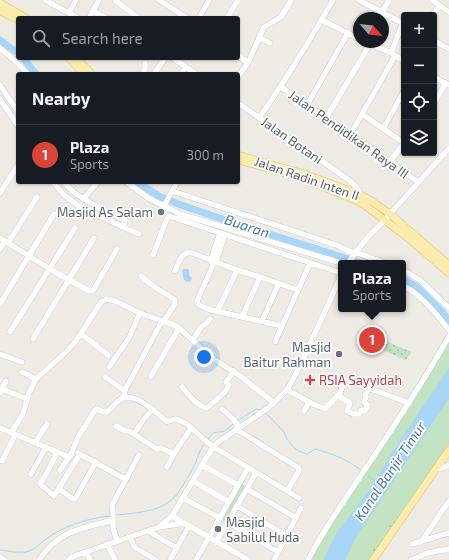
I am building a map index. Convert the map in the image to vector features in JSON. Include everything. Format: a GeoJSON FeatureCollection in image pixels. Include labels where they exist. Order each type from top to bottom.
{"type":"FeatureCollection","features":[{"type":"Feature","properties":{"kind":"main road"},"geometry":{"type":"LineString","coordinates":[[0,4],[22,16]]}},
{"type":"Feature","properties":{"kind":"main road"},"geometry":{"type":"LineString","coordinates":[[0,11],[16,19]]}},
{"type":"Feature","properties":{"kind":"main road"},"geometry":{"type":"LineString","coordinates":[[71,60],[82,72]]}},
{"type":"Feature","properties":{"kind":"main road"},"geometry":{"type":"LineString","coordinates":[[78,60],[90,72]]}},
{"type":"Feature","properties":{"kind":"main road","name":"Jalan Radin Inten II"},"geometry":{"type":"LineString","coordinates":[[240,156],[305,174],[361,195],[373,202],[407,237],[449,273]]}},
{"type":"Feature","properties":{"kind":"main road","name":"Jalan Radin Inten II"},"geometry":{"type":"LineString","coordinates":[[240,161],[278,171],[336,191],[362,203],[387,217],[449,265]]}},
{"type":"Feature","properties":{"kind":"main road"},"geometry":{"type":"LineString","coordinates":[[377,560],[446,462],[449,450]]}},
{"type":"Feature","properties":{"kind":"main road"},"geometry":{"type":"LineString","coordinates":[[373,560],[446,462]]}},
{"type":"Feature","properties":{"kind":"street"},"geometry":{"type":"LineString","coordinates":[[46,0],[57,3],[74,16]]}},
{"type":"Feature","properties":{"kind":"street"},"geometry":{"type":"LineString","coordinates":[[69,13],[76,0]]}},
{"type":"Feature","properties":{"kind":"street"},"geometry":{"type":"LineString","coordinates":[[90,16],[99,0]]}},
{"type":"Feature","properties":{"kind":"street"},"geometry":{"type":"LineString","coordinates":[[115,0],[135,16]]}},
{"type":"Feature","properties":{"kind":"street"},"geometry":{"type":"LineString","coordinates":[[159,0],[184,16]]}},
{"type":"Feature","properties":{"kind":"street"},"geometry":{"type":"LineString","coordinates":[[200,16],[209,0]]}},
{"type":"Feature","properties":{"kind":"street"},"geometry":{"type":"LineString","coordinates":[[228,16],[238,0]]}},
{"type":"Feature","properties":{"kind":"street"},"geometry":{"type":"LineString","coordinates":[[240,74],[248,63],[264,27],[281,17],[292,0]]}},
{"type":"Feature","properties":{"kind":"street"},"geometry":{"type":"LineString","coordinates":[[259,118],[281,87],[333,0]]}},
{"type":"Feature","properties":{"kind":"street"},"geometry":{"type":"LineString","coordinates":[[359,0],[382,12],[389,0]]}},
{"type":"Feature","properties":{"kind":"street"},"geometry":{"type":"LineString","coordinates":[[432,0],[449,12]]}},
{"type":"Feature","properties":{"kind":"street"},"geometry":{"type":"LineString","coordinates":[[435,12],[440,6]]}},
{"type":"Feature","properties":{"kind":"street"},"geometry":{"type":"LineString","coordinates":[[93,11],[102,16]]}},
{"type":"Feature","properties":{"kind":"street"},"geometry":{"type":"LineString","coordinates":[[389,16],[401,22]]}},
{"type":"Feature","properties":{"kind":"street"},"geometry":{"type":"LineString","coordinates":[[322,20],[353,35]]}},
{"type":"Feature","properties":{"kind":"street"},"geometry":{"type":"LineString","coordinates":[[307,105],[348,32]]}},
{"type":"Feature","properties":{"kind":"street"},"geometry":{"type":"LineString","coordinates":[[350,135],[393,55],[401,32]]}},
{"type":"Feature","properties":{"kind":"street"},"geometry":{"type":"LineString","coordinates":[[260,38],[270,43]]}},
{"type":"Feature","properties":{"kind":"street"},"geometry":{"type":"LineString","coordinates":[[437,43],[449,49]]}},
{"type":"Feature","properties":{"kind":"street"},"geometry":{"type":"LineString","coordinates":[[0,48],[26,72]]}},
{"type":"Feature","properties":{"kind":"street"},"geometry":{"type":"LineString","coordinates":[[326,118],[365,48]]}},
{"type":"Feature","properties":{"kind":"street"},"geometry":{"type":"LineString","coordinates":[[378,48],[401,59]]}},
{"type":"Feature","properties":{"kind":"street"},"geometry":{"type":"LineString","coordinates":[[240,57],[248,63]]}},
{"type":"Feature","properties":{"kind":"street"},"geometry":{"type":"LineString","coordinates":[[155,72],[164,60]]}},
{"type":"Feature","properties":{"kind":"street"},"geometry":{"type":"LineString","coordinates":[[176,60],[193,72]]}},
{"type":"Feature","properties":{"kind":"street"},"geometry":{"type":"LineString","coordinates":[[144,72],[145,63]]}},
{"type":"Feature","properties":{"kind":"street"},"geometry":{"type":"LineString","coordinates":[[182,72],[186,67]]}},
{"type":"Feature","properties":{"kind":"street"},"geometry":{"type":"LineString","coordinates":[[437,79],[447,84],[437,99]]}},
{"type":"Feature","properties":{"kind":"street"},"geometry":{"type":"LineString","coordinates":[[0,85],[16,109]]}},
{"type":"Feature","properties":{"kind":"street","name":"Jalan Pendidikan Raya III"},"geometry":{"type":"LineString","coordinates":[[281,87],[418,182]]}},
{"type":"Feature","properties":{"kind":"street"},"geometry":{"type":"LineString","coordinates":[[383,129],[401,96]]}},
{"type":"Feature","properties":{"kind":"street"},"geometry":{"type":"LineString","coordinates":[[0,99],[16,123]]}},
{"type":"Feature","properties":{"kind":"street","name":"Jalan Botani"},"geometry":{"type":"LineString","coordinates":[[240,104],[349,180],[357,188],[361,195]]}},
{"type":"Feature","properties":{"kind":"street"},"geometry":{"type":"LineString","coordinates":[[362,114],[401,141]]}},
{"type":"Feature","properties":{"kind":"street"},"geometry":{"type":"LineString","coordinates":[[390,162],[401,147]]}},
{"type":"Feature","properties":{"kind":"street"},"geometry":{"type":"LineString","coordinates":[[350,260],[367,238],[449,148]]}},
{"type":"Feature","properties":{"kind":"street"},"geometry":{"type":"LineString","coordinates":[[0,193],[16,168]]}},
{"type":"Feature","properties":{"kind":"street"},"geometry":{"type":"LineString","coordinates":[[55,184],[70,200],[79,206],[139,234]]}},
{"type":"Feature","properties":{"kind":"street"},"geometry":{"type":"LineString","coordinates":[[60,191],[65,184]]}},
{"type":"Feature","properties":{"kind":"street"},"geometry":{"type":"LineString","coordinates":[[67,184],[83,199],[125,220],[123,227]]}},
{"type":"Feature","properties":{"kind":"street"},"geometry":{"type":"LineString","coordinates":[[83,199],[96,184]]}},
{"type":"Feature","properties":{"kind":"street"},"geometry":{"type":"LineString","coordinates":[[129,184],[148,198],[165,205],[180,214],[338,262]]}},
{"type":"Feature","properties":{"kind":"street"},"geometry":{"type":"LineString","coordinates":[[165,205],[176,184]]}},
{"type":"Feature","properties":{"kind":"street"},"geometry":{"type":"LineString","coordinates":[[172,192],[339,246],[354,254],[374,260]]}},
{"type":"Feature","properties":{"kind":"street"},"geometry":{"type":"LineString","coordinates":[[0,249],[4,241],[38,197]]}},
{"type":"Feature","properties":{"kind":"street"},"geometry":{"type":"LineString","coordinates":[[0,304],[54,214]]}},
{"type":"Feature","properties":{"kind":"street"},"geometry":{"type":"LineString","coordinates":[[153,255],[166,220],[169,216],[338,273]]}},
{"type":"Feature","properties":{"kind":"street"},"geometry":{"type":"LineString","coordinates":[[10,332],[76,228]]}},
{"type":"Feature","properties":{"kind":"street"},"geometry":{"type":"LineString","coordinates":[[223,234],[214,263],[197,302],[206,309],[282,326]]}},
{"type":"Feature","properties":{"kind":"street"},"geometry":{"type":"LineString","coordinates":[[33,339],[94,238]]}},
{"type":"Feature","properties":{"kind":"street"},"geometry":{"type":"LineString","coordinates":[[4,241],[89,291],[92,291],[116,249]]}},
{"type":"Feature","properties":{"kind":"street"},"geometry":{"type":"LineString","coordinates":[[175,271],[182,256],[188,252],[214,263],[298,290]]}},
{"type":"Feature","properties":{"kind":"street"},"geometry":{"type":"LineString","coordinates":[[275,342],[310,263]]}},
{"type":"Feature","properties":{"kind":"street"},"geometry":{"type":"LineString","coordinates":[[217,312],[237,270]]}},
{"type":"Feature","properties":{"kind":"street"},"geometry":{"type":"LineString","coordinates":[[406,272],[420,280],[449,308]]}},
{"type":"Feature","properties":{"kind":"street"},"geometry":{"type":"LineString","coordinates":[[124,398],[125,391],[162,321],[175,304],[174,299],[156,288],[141,276]]}},
{"type":"Feature","properties":{"kind":"street"},"geometry":{"type":"LineString","coordinates":[[242,317],[260,277]]}},
{"type":"Feature","properties":{"kind":"street"},"geometry":{"type":"LineString","coordinates":[[159,527],[172,516],[202,465],[221,439],[237,425],[268,408],[288,390],[338,281]]}},
{"type":"Feature","properties":{"kind":"street"},"geometry":{"type":"LineString","coordinates":[[262,321],[279,283]]}},
{"type":"Feature","properties":{"kind":"street"},"geometry":{"type":"LineString","coordinates":[[406,288],[421,299],[449,330]]}},
{"type":"Feature","properties":{"kind":"street"},"geometry":{"type":"LineString","coordinates":[[2,461],[23,414],[31,387],[36,379],[76,341],[101,302],[104,300],[109,299],[179,328],[211,357],[234,372],[274,403]]}},
{"type":"Feature","properties":{"kind":"street"},"geometry":{"type":"LineString","coordinates":[[109,367],[129,338],[140,313]]}},
{"type":"Feature","properties":{"kind":"street"},"geometry":{"type":"LineString","coordinates":[[193,340],[201,327],[210,319]]}},
{"type":"Feature","properties":{"kind":"street"},"geometry":{"type":"LineString","coordinates":[[151,376],[179,328]]}},
{"type":"Feature","properties":{"kind":"street"},"geometry":{"type":"LineString","coordinates":[[81,334],[108,355]]}},
{"type":"Feature","properties":{"kind":"street"},"geometry":{"type":"LineString","coordinates":[[308,560],[325,529],[353,485],[409,404],[449,336]]}},
{"type":"Feature","properties":{"kind":"street"},"geometry":{"type":"LineString","coordinates":[[0,354],[22,362]]}},
{"type":"Feature","properties":{"kind":"street"},"geometry":{"type":"LineString","coordinates":[[22,372],[36,379]]}},
{"type":"Feature","properties":{"kind":"street"},"geometry":{"type":"LineString","coordinates":[[182,387],[196,402],[207,408],[225,392],[229,385],[226,382],[234,372]]}},
{"type":"Feature","properties":{"kind":"street"},"geometry":{"type":"LineString","coordinates":[[105,377],[125,391]]}},
{"type":"Feature","properties":{"kind":"street"},"geometry":{"type":"LineString","coordinates":[[288,390],[325,409],[338,396],[345,380],[409,404]]}},
{"type":"Feature","properties":{"kind":"street"},"geometry":{"type":"LineString","coordinates":[[6,381],[1,391],[27,399]]}},
{"type":"Feature","properties":{"kind":"street"},"geometry":{"type":"LineString","coordinates":[[338,396],[350,403],[348,412],[359,414],[361,410],[365,411],[368,405],[364,402],[366,397],[365,395],[369,388]]}},
{"type":"Feature","properties":{"kind":"street"},"geometry":{"type":"LineString","coordinates":[[60,470],[70,456],[78,437],[94,410],[98,409],[107,412],[119,400],[124,398],[132,398],[153,409],[168,422],[176,419],[187,424],[214,447],[299,498]]}},
{"type":"Feature","properties":{"kind":"street"},"geometry":{"type":"LineString","coordinates":[[304,411],[309,402]]}},
{"type":"Feature","properties":{"kind":"street"},"geometry":{"type":"LineString","coordinates":[[134,434],[153,409]]}},
{"type":"Feature","properties":{"kind":"street"},"geometry":{"type":"LineString","coordinates":[[222,409],[237,425],[299,468],[299,471],[287,491]]}},
{"type":"Feature","properties":{"kind":"street"},"geometry":{"type":"LineString","coordinates":[[35,443],[47,424]]}},
{"type":"Feature","properties":{"kind":"street"},"geometry":{"type":"LineString","coordinates":[[116,426],[125,431],[129,431],[158,449],[161,448],[174,454]]}},
{"type":"Feature","properties":{"kind":"street"},"geometry":{"type":"LineString","coordinates":[[0,428],[46,448],[69,456]]}},
{"type":"Feature","properties":{"kind":"street"},"geometry":{"type":"LineString","coordinates":[[167,467],[191,428]]}},
{"type":"Feature","properties":{"kind":"street"},"geometry":{"type":"LineString","coordinates":[[31,474],[46,448]]}},
{"type":"Feature","properties":{"kind":"street"},"geometry":{"type":"LineString","coordinates":[[73,450],[125,479]]}},
{"type":"Feature","properties":{"kind":"street"},"geometry":{"type":"LineString","coordinates":[[57,452],[40,484],[54,496],[80,454]]}},
{"type":"Feature","properties":{"kind":"street"},"geometry":{"type":"LineString","coordinates":[[117,541],[112,528],[112,505],[139,455]]}},
{"type":"Feature","properties":{"kind":"street"},"geometry":{"type":"LineString","coordinates":[[59,489],[72,499],[75,499],[96,462]]}},
{"type":"Feature","properties":{"kind":"street"},"geometry":{"type":"LineString","coordinates":[[202,465],[238,486]]}},
{"type":"Feature","properties":{"kind":"street"},"geometry":{"type":"LineString","coordinates":[[197,559],[248,468]]}},
{"type":"Feature","properties":{"kind":"street"},"geometry":{"type":"LineString","coordinates":[[216,542],[256,473]]}},
{"type":"Feature","properties":{"kind":"street"},"geometry":{"type":"LineString","coordinates":[[193,481],[229,502]]}},
{"type":"Feature","properties":{"kind":"street"},"geometry":{"type":"LineString","coordinates":[[247,489],[296,518]]}},
{"type":"Feature","properties":{"kind":"street"},"geometry":{"type":"LineString","coordinates":[[183,498],[220,518]]}},
{"type":"Feature","properties":{"kind":"street"},"geometry":{"type":"LineString","coordinates":[[421,542],[449,502]]}},
{"type":"Feature","properties":{"kind":"street"},"geometry":{"type":"LineString","coordinates":[[237,506],[287,536]]}},
{"type":"Feature","properties":{"kind":"street"},"geometry":{"type":"LineString","coordinates":[[274,560],[301,508]]}},
{"type":"Feature","properties":{"kind":"street"},"geometry":{"type":"LineString","coordinates":[[172,516],[248,560]]}},
{"type":"Feature","properties":{"kind":"street"},"geometry":{"type":"LineString","coordinates":[[41,560],[52,544],[65,535],[113,517]]}},
{"type":"Feature","properties":{"kind":"street"},"geometry":{"type":"LineString","coordinates":[[227,522],[278,552]]}},
{"type":"Feature","properties":{"kind":"street"},"geometry":{"type":"LineString","coordinates":[[69,560],[74,556],[159,527],[187,524]]}},
{"type":"Feature","properties":{"kind":"street"},"geometry":{"type":"LineString","coordinates":[[170,560],[177,548],[187,524]]}},
{"type":"Feature","properties":{"kind":"street"},"geometry":{"type":"LineString","coordinates":[[148,531],[177,548]]}},
{"type":"Feature","properties":{"kind":"street"},"geometry":{"type":"LineString","coordinates":[[412,544],[449,533]]}},
{"type":"Feature","properties":{"kind":"street"},"geometry":{"type":"LineString","coordinates":[[130,537],[136,548],[156,560]]}},
{"type":"Feature","properties":{"kind":"street"},"geometry":{"type":"LineString","coordinates":[[107,544],[114,560]]}},
{"type":"Feature","properties":{"kind":"street"},"geometry":{"type":"LineString","coordinates":[[411,560],[428,553],[449,549]]}},
{"type":"Feature","properties":{"kind":"street"},"geometry":{"type":"LineString","coordinates":[[86,552],[90,560]]}},
{"type":"Feature","properties":{"kind":"street"},"geometry":{"type":"LineString","coordinates":[[0,557],[4,560]]}},
{"type":"Feature","properties":{"kind":"green space"},"geometry":{"type":"Polygon","coordinates":[[[366,332],[383,340],[379,348],[362,340],[366,332]]]}},
{"type":"Feature","properties":{"kind":"green space"},"geometry":{"type":"Polygon","coordinates":[[[449,336],[449,443],[367,560],[308,560],[449,336]]]}},
{"type":"Feature","properties":{"kind":"green space"},"geometry":{"type":"Polygon","coordinates":[[[384,340],[411,352],[406,360],[380,349],[384,340]]]}},
{"type":"Feature","properties":{"kind":"green space"},"geometry":{"type":"Polygon","coordinates":[[[449,443],[449,450],[373,560],[367,560],[384,534],[408,503],[449,443]]]}},
{"type":"Feature","properties":{"kind":"green space"},"geometry":{"type":"Polygon","coordinates":[[[242,484],[247,487],[226,522],[221,520],[242,484]]]}},
{"type":"Feature","properties":{"kind":"water"},"geometry":{"type":"Polygon","coordinates":[[[183,269],[189,270],[189,275],[192,278],[190,282],[184,280],[182,272],[183,269]]]}},
{"type":"Feature","properties":{"kind":"water","name":"Kanal Banjir Timur"},"geometry":{"type":"Polygon","coordinates":[[[449,368],[449,398],[356,537],[345,560],[323,560],[337,532],[370,489],[395,448],[449,368]]]}},
{"type":"Feature","properties":{"kind":"waterway","name":"Buaran"},"geometry":{"type":"LineString","coordinates":[[0,40],[16,52]]}},
{"type":"Feature","properties":{"kind":"waterway","name":"Buaran"},"geometry":{"type":"LineString","coordinates":[[25,60],[34,72]]}},
{"type":"Feature","properties":{"kind":"waterway","name":"Buaran"},"geometry":{"type":"LineString","coordinates":[[140,184],[159,196],[181,205],[352,260]]}},
{"type":"Feature","properties":{"kind":"waterway","name":"Buaran"},"geometry":{"type":"LineString","coordinates":[[406,281],[416,286],[449,321]]}},
{"type":"Feature","properties":{"kind":"waterway"},"geometry":{"type":"LineString","coordinates":[[237,421],[256,409],[262,410]]}},
{"type":"Feature","properties":{"kind":"waterway"},"geometry":{"type":"LineString","coordinates":[[266,413],[284,432],[287,439],[295,449],[307,454],[315,449],[322,451],[345,460],[361,470]]}},
{"type":"Feature","properties":{"kind":"waterway"},"geometry":{"type":"LineString","coordinates":[[208,439],[213,433],[225,431],[233,424]]}},
{"type":"Feature","properties":{"kind":"waterway"},"geometry":{"type":"LineString","coordinates":[[115,515],[158,508],[172,499],[178,493],[186,480],[194,466],[201,448],[205,443]]}},
{"type":"Feature","properties":{"kind":"waterway","name":"Kanal Banjir Timur"},"geometry":{"type":"LineString","coordinates":[[367,475],[375,481]]}},
{"type":"Feature","properties":{"kind":"waterway"},"geometry":{"type":"LineString","coordinates":[[0,550],[25,552],[34,549],[60,530],[85,521],[110,516]]}},
{"type":"Feature","properties":{"kind":"place","name":"Masjid As Salam"},"geometry":{"type":"Point","coordinates":[161,212]}},
{"type":"Feature","properties":{"kind":"place","name":"Plaza"},"geometry":{"type":"Point","coordinates":[372,340]}},
{"type":"Feature","properties":{"kind":"place","name":"Masjid Baitur Rahman"},"geometry":{"type":"Point","coordinates":[339,354]}},
{"type":"Feature","properties":{"kind":"place","name":"RSIA Sayyidah"},"geometry":{"type":"Point","coordinates":[310,380]}},
{"type":"Feature","properties":{"kind":"place","name":"Masjid Sabilul Huda"},"geometry":{"type":"Point","coordinates":[218,529]}}]}
